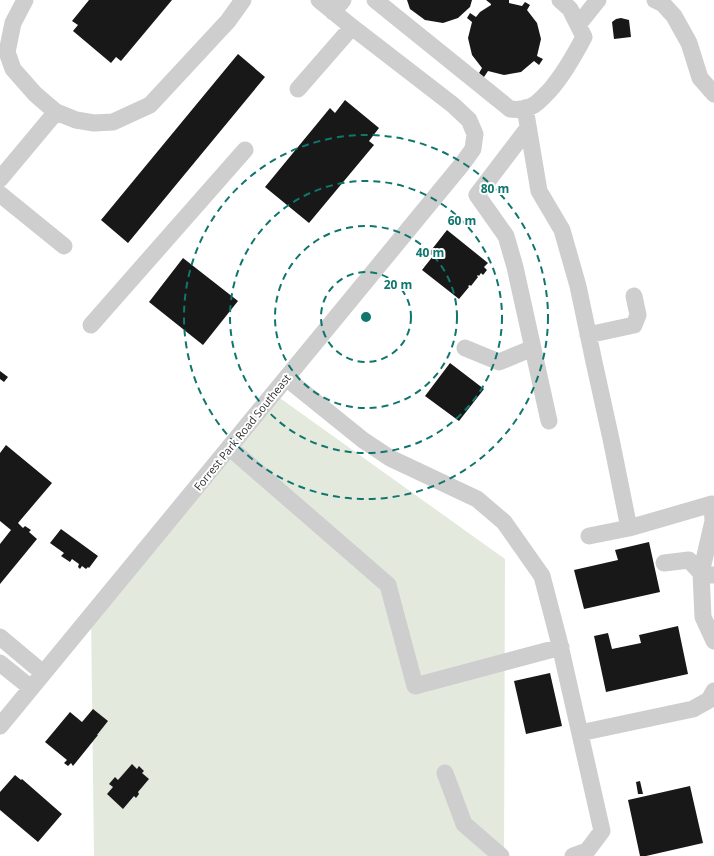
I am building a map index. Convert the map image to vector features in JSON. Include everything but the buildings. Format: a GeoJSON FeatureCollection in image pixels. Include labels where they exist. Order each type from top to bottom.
{"type":"FeatureCollection","features":[{"type":"Feature","properties":{"kind":"street"},"geometry":{"type":"LineString","coordinates":[[25,0],[12,23],[8,52],[13,69],[35,94],[56,112],[76,120],[94,123],[113,122],[150,105],[228,21],[243,0]]}},
{"type":"Feature","properties":{"kind":"street"},"geometry":{"type":"LineString","coordinates":[[298,89],[352,27],[338,6],[319,0]]}},
{"type":"Feature","properties":{"kind":"street"},"geometry":{"type":"LineString","coordinates":[[375,0],[510,109],[519,110],[533,106],[544,96],[558,80],[574,57],[584,37],[570,10],[560,0]]}},
{"type":"Feature","properties":{"kind":"street"},"geometry":{"type":"LineString","coordinates":[[578,25],[598,0]]}},
{"type":"Feature","properties":{"kind":"street"},"geometry":{"type":"LineString","coordinates":[[656,0],[663,4],[674,16],[689,43],[700,78],[714,94]]}},
{"type":"Feature","properties":{"kind":"street","name":"Forrest Park Road Southeast"},"geometry":{"type":"LineString","coordinates":[[0,726],[473,149],[475,134],[469,120],[453,105],[352,27]]}},
{"type":"Feature","properties":{"kind":"street"},"geometry":{"type":"LineString","coordinates":[[525,108],[539,191],[562,230],[578,286],[630,528]]}},
{"type":"Feature","properties":{"kind":"street"},"geometry":{"type":"LineString","coordinates":[[0,179],[56,112]]}},
{"type":"Feature","properties":{"kind":"street"},"geometry":{"type":"LineString","coordinates":[[528,128],[477,195],[506,236],[515,267],[549,421]]}},
{"type":"Feature","properties":{"kind":"street"},"geometry":{"type":"LineString","coordinates":[[91,325],[245,150]]}},
{"type":"Feature","properties":{"kind":"street"},"geometry":{"type":"LineString","coordinates":[[0,194],[64,246]]}},
{"type":"Feature","properties":{"kind":"street"},"geometry":{"type":"LineString","coordinates":[[588,335],[634,325],[638,315],[634,296]]}},
{"type":"Feature","properties":{"kind":"street"},"geometry":{"type":"LineString","coordinates":[[465,348],[499,362],[533,348]]}},
{"type":"Feature","properties":{"kind":"street"},"geometry":{"type":"LineString","coordinates":[[286,378],[368,443],[390,458],[477,499],[504,522],[542,576],[561,647],[602,831],[587,851],[573,856]]}},
{"type":"Feature","properties":{"kind":"street"},"geometry":{"type":"LineString","coordinates":[[229,447],[388,585],[415,686],[561,647]]}},
{"type":"Feature","properties":{"kind":"street"},"geometry":{"type":"LineString","coordinates":[[589,536],[630,528],[712,504],[713,520],[703,617],[714,641]]}},
{"type":"Feature","properties":{"kind":"street"},"geometry":{"type":"LineString","coordinates":[[664,563],[689,560],[708,574]]}},
{"type":"Feature","properties":{"kind":"street"},"geometry":{"type":"LineString","coordinates":[[0,637],[43,673]]}},
{"type":"Feature","properties":{"kind":"street"},"geometry":{"type":"LineString","coordinates":[[0,663],[31,688]]}},
{"type":"Feature","properties":{"kind":"street"},"geometry":{"type":"LineString","coordinates":[[580,733],[692,709],[709,700],[714,691]]}},
{"type":"Feature","properties":{"kind":"street"},"geometry":{"type":"LineString","coordinates":[[445,773],[464,824],[501,856]]}},
{"type":"Feature","properties":{"kind":"shaded area"},"geometry":{"type":"Polygon","coordinates":[[[277,396],[505,559],[504,856],[94,856],[91,615],[277,396]]]}}]}
